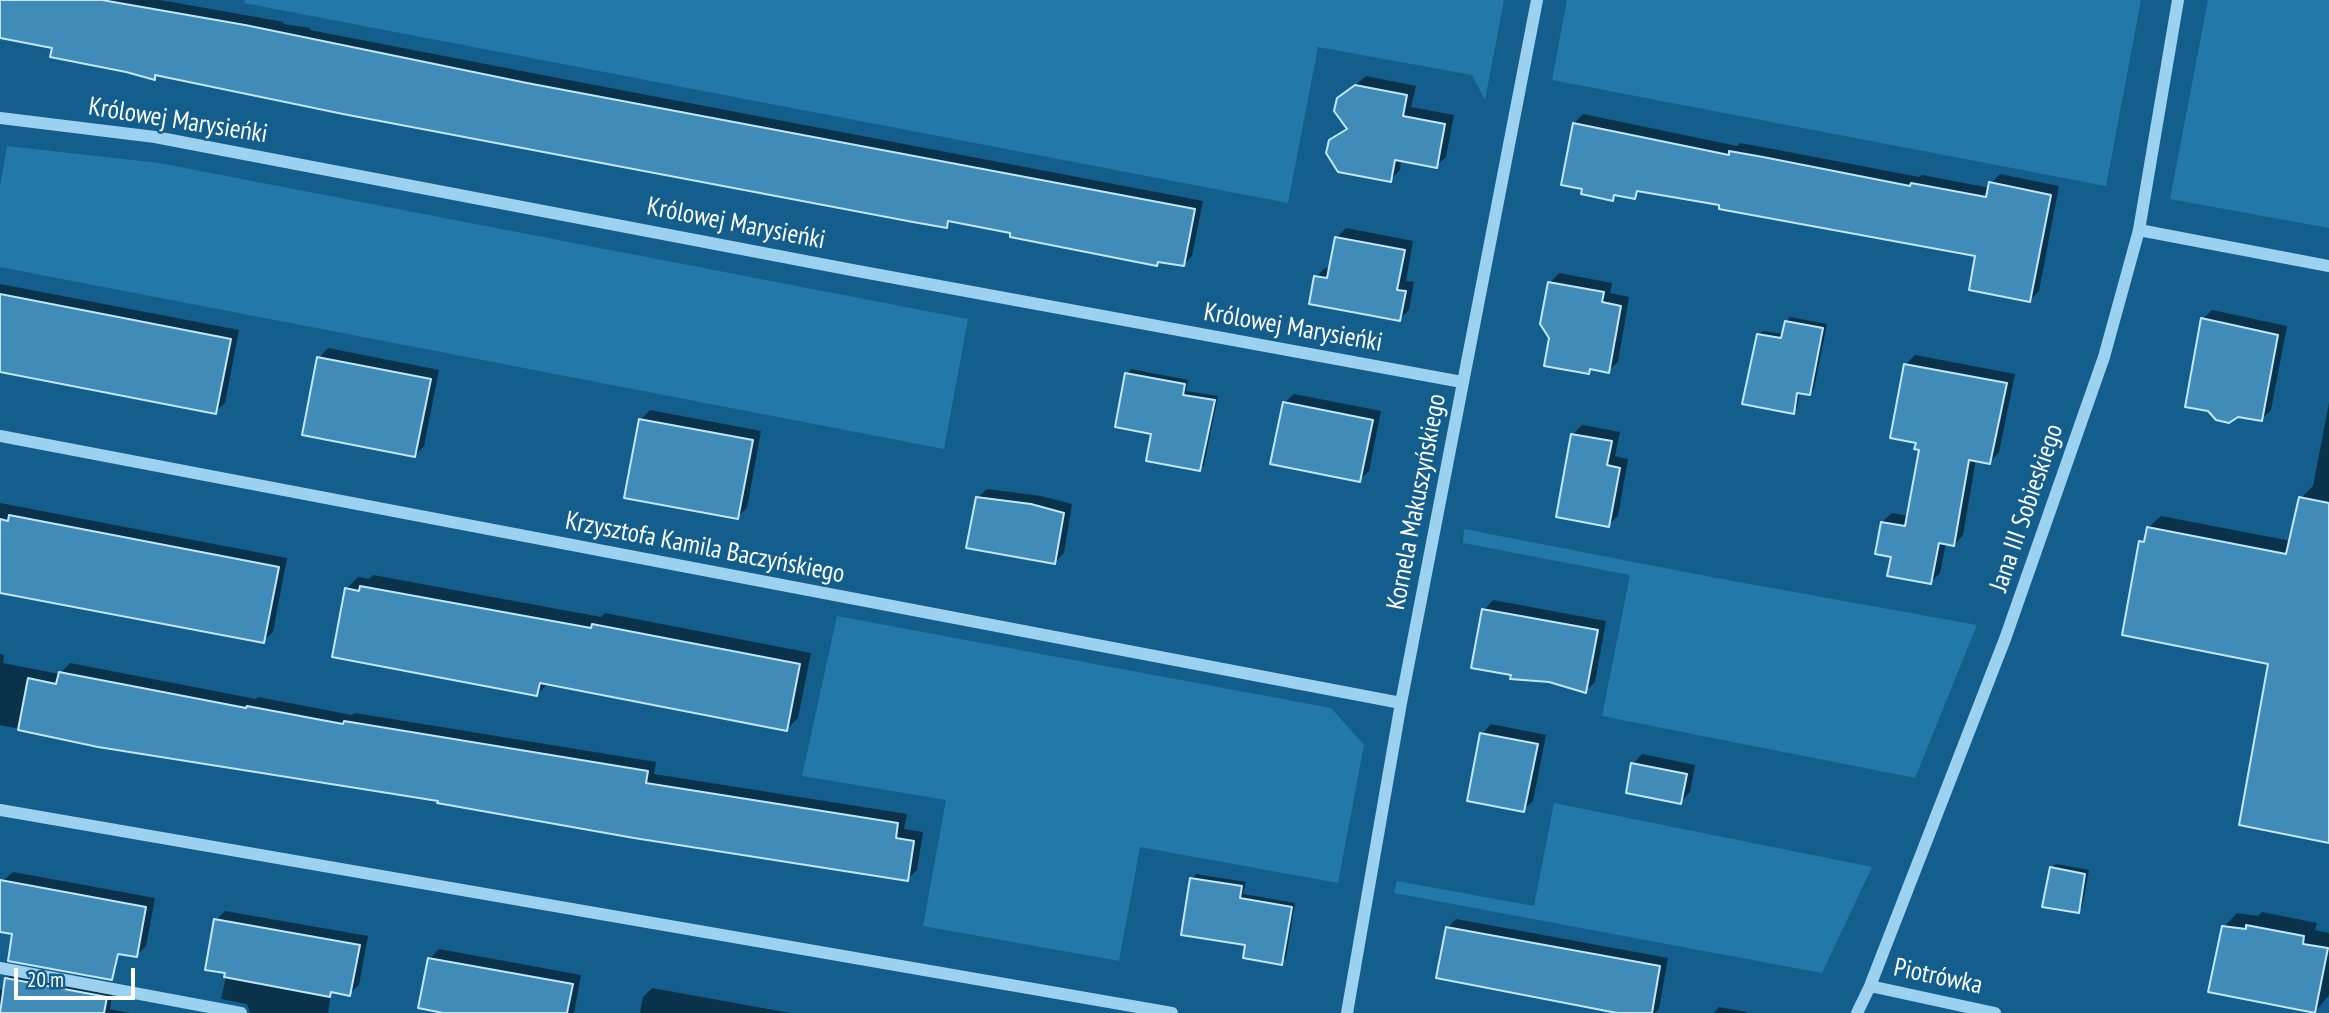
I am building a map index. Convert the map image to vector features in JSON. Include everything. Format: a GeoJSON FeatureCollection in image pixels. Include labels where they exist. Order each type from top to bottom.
{"type":"FeatureCollection","features":[{"type":"Feature","properties":{"kind":"street","name":"Kornela Makuszyńskiego"},"geometry":{"type":"LineString","coordinates":[[1347,1013],[1401,703],[1537,0]]}},
{"type":"Feature","properties":{"kind":"street","name":"Jana III Sobieskiego"},"geometry":{"type":"LineString","coordinates":[[1857,1013],[1870,986],[2005,639],[2104,357],[2139,230],[2178,0]]}},
{"type":"Feature","properties":{"kind":"street","name":"Królowej Marysieńki"},"geometry":{"type":"LineString","coordinates":[[0,118],[155,137],[852,270],[1462,382]]}},
{"type":"Feature","properties":{"kind":"street"},"geometry":{"type":"LineString","coordinates":[[2139,230],[2329,266]]}},
{"type":"Feature","properties":{"kind":"street","name":"Krzysztofa Kamila Baczyńskiego"},"geometry":{"type":"LineString","coordinates":[[0,436],[1401,703]]}},
{"type":"Feature","properties":{"kind":"street"},"geometry":{"type":"LineString","coordinates":[[0,810],[1172,1013]]}},
{"type":"Feature","properties":{"kind":"street"},"geometry":{"type":"LineString","coordinates":[[0,968],[241,1013]]}},
{"type":"Feature","properties":{"kind":"street","name":"Piotrówka"},"geometry":{"type":"LineString","coordinates":[[1870,986],[1996,1013]]}},
{"type":"Feature","properties":{"kind":"shaded area"},"geometry":{"type":"Polygon","coordinates":[[[245,0],[1504,0],[1485,100],[1472,75],[1318,47],[1288,203],[244,3],[245,0]]]}},
{"type":"Feature","properties":{"kind":"shaded area"},"geometry":{"type":"Polygon","coordinates":[[[1567,0],[2141,0],[2106,186],[1552,80],[1567,0]]]}},
{"type":"Feature","properties":{"kind":"shaded area"},"geometry":{"type":"Polygon","coordinates":[[[2208,0],[2329,0],[2329,228],[2170,199],[2208,0]]]}},
{"type":"Feature","properties":{"kind":"shaded area"},"geometry":{"type":"Polygon","coordinates":[[[7,146],[159,163],[968,319],[944,449],[0,267],[0,187],[7,146]]]}},
{"type":"Feature","properties":{"kind":"shaded area"},"geometry":{"type":"Polygon","coordinates":[[[1464,529],[1977,625],[1915,778],[1602,716],[1630,575],[1463,543],[1464,529]]]}},
{"type":"Feature","properties":{"kind":"shaded area"},"geometry":{"type":"Polygon","coordinates":[[[837,616],[1331,708],[1364,745],[1338,883],[1140,847],[1119,961],[923,926],[946,800],[802,776],[837,616]]]}},
{"type":"Feature","properties":{"kind":"shaded area"},"geometry":{"type":"Polygon","coordinates":[[[1554,803],[1872,867],[1822,973],[1394,893],[1397,881],[1534,906],[1554,803]]]}},
{"type":"Feature","properties":{"kind":"building"},"geometry":{"type":"Polygon","coordinates":[[[0,0],[102,0],[245,25],[527,83],[1195,209],[1184,266],[1158,262],[1157,266],[1010,237],[1010,233],[948,221],[947,228],[913,222],[343,114],[155,75],[155,80],[50,57],[52,48],[0,38],[0,0]]]}},
{"type":"Feature","properties":{"kind":"building"},"geometry":{"type":"Polygon","coordinates":[[[1355,85],[1407,95],[1403,116],[1445,124],[1437,168],[1395,160],[1391,182],[1338,172],[1326,153],[1329,140],[1347,129],[1334,111],[1337,98],[1355,85]]]}},
{"type":"Feature","properties":{"kind":"building"},"geometry":{"type":"Polygon","coordinates":[[[1573,123],[1729,155],[1729,151],[1910,186],[1911,183],[1986,197],[1989,182],[2051,195],[2030,302],[1969,290],[1975,256],[1719,209],[1719,205],[1637,191],[1635,199],[1614,195],[1613,201],[1581,194],[1582,189],[1561,185],[1573,123]]]}},
{"type":"Feature","properties":{"kind":"building"},"geometry":{"type":"Polygon","coordinates":[[[1335,237],[1405,250],[1397,290],[1406,291],[1400,321],[1309,304],[1314,276],[1327,278],[1335,237]]]}},
{"type":"Feature","properties":{"kind":"building"},"geometry":{"type":"Polygon","coordinates":[[[1548,282],[1604,292],[1602,302],[1621,306],[1609,373],[1590,369],[1589,374],[1544,366],[1549,338],[1540,324],[1548,282]]]}},
{"type":"Feature","properties":{"kind":"building"},"geometry":{"type":"Polygon","coordinates":[[[0,294],[231,339],[216,414],[0,372],[0,294]]]}},
{"type":"Feature","properties":{"kind":"building"},"geometry":{"type":"Polygon","coordinates":[[[2201,318],[2278,335],[2262,421],[2238,417],[2229,423],[2216,420],[2208,411],[2185,407],[2201,318]]]}},
{"type":"Feature","properties":{"kind":"building"},"geometry":{"type":"Polygon","coordinates":[[[1785,321],[1823,328],[1810,395],[1797,393],[1794,414],[1742,404],[1757,334],[1781,338],[1785,321]]]}},
{"type":"Feature","properties":{"kind":"building"},"geometry":{"type":"Polygon","coordinates":[[[317,357],[431,379],[415,457],[302,435],[317,357]]]}},
{"type":"Feature","properties":{"kind":"building"},"geometry":{"type":"Polygon","coordinates":[[[1904,364],[2007,383],[1990,464],[1969,460],[1954,546],[1939,543],[1931,584],[1887,576],[1891,557],[1875,554],[1881,522],[1905,526],[1919,450],[1914,449],[1916,443],[1890,438],[1904,364]]]}},
{"type":"Feature","properties":{"kind":"building"},"geometry":{"type":"Polygon","coordinates":[[[1125,373],[1185,384],[1183,395],[1215,400],[1200,471],[1146,461],[1151,434],[1115,427],[1125,373]]]}},
{"type":"Feature","properties":{"kind":"building"},"geometry":{"type":"Polygon","coordinates":[[[1283,402],[1373,420],[1360,482],[1270,464],[1283,402]]]}},
{"type":"Feature","properties":{"kind":"building"},"geometry":{"type":"Polygon","coordinates":[[[639,419],[753,440],[738,519],[624,498],[639,419]]]}},
{"type":"Feature","properties":{"kind":"building"},"geometry":{"type":"Polygon","coordinates":[[[1571,434],[1612,441],[1607,465],[1620,468],[1609,527],[1556,517],[1571,434]]]}},
{"type":"Feature","properties":{"kind":"building"},"geometry":{"type":"Polygon","coordinates":[[[976,497],[1031,504],[1064,513],[1055,564],[966,548],[976,497]]]}},
{"type":"Feature","properties":{"kind":"building"},"geometry":{"type":"Polygon","coordinates":[[[2299,497],[2329,503],[2329,843],[2239,825],[2268,664],[2122,635],[2139,541],[2144,542],[2147,527],[2286,554],[2299,497]]]}},
{"type":"Feature","properties":{"kind":"building"},"geometry":{"type":"Polygon","coordinates":[[[9,515],[279,567],[264,643],[0,593],[0,519],[8,521],[9,515]]]}},
{"type":"Feature","properties":{"kind":"building"},"geometry":{"type":"Polygon","coordinates":[[[360,586],[591,628],[592,624],[800,664],[787,731],[540,683],[537,696],[332,657],[345,588],[359,591],[360,586]]]}},
{"type":"Feature","properties":{"kind":"building"},"geometry":{"type":"Polygon","coordinates":[[[1482,609],[1598,630],[1586,693],[1549,682],[1510,679],[1511,675],[1471,668],[1482,609]]]}},
{"type":"Feature","properties":{"kind":"building"},"geometry":{"type":"Polygon","coordinates":[[[59,672],[246,708],[247,706],[343,724],[344,721],[648,771],[646,783],[898,823],[896,838],[914,841],[908,881],[634,838],[437,803],[438,801],[98,747],[18,730],[28,678],[56,684],[59,672]]]}},
{"type":"Feature","properties":{"kind":"building"},"geometry":{"type":"Polygon","coordinates":[[[1480,733],[1538,744],[1524,812],[1467,801],[1480,733]]]}},
{"type":"Feature","properties":{"kind":"building"},"geometry":{"type":"Polygon","coordinates":[[[1631,763],[1687,774],[1681,804],[1626,793],[1631,763]]]}},
{"type":"Feature","properties":{"kind":"building"},"geometry":{"type":"Polygon","coordinates":[[[2050,867],[2085,874],[2079,913],[2042,907],[2050,867]]]}},
{"type":"Feature","properties":{"kind":"building"},"geometry":{"type":"Polygon","coordinates":[[[1190,878],[1242,886],[1240,898],[1292,907],[1282,965],[1243,958],[1245,945],[1181,935],[1190,878]]]}},
{"type":"Feature","properties":{"kind":"building"},"geometry":{"type":"Polygon","coordinates":[[[0,880],[146,907],[137,957],[118,954],[112,980],[8,961],[12,934],[0,932],[0,880]]]}},
{"type":"Feature","properties":{"kind":"building"},"geometry":{"type":"Polygon","coordinates":[[[214,919],[360,945],[350,996],[331,992],[330,997],[224,977],[225,973],[205,970],[214,919]]]}},
{"type":"Feature","properties":{"kind":"building"},"geometry":{"type":"Polygon","coordinates":[[[2246,925],[2304,936],[2303,944],[2328,948],[2315,1013],[2208,992],[2222,926],[2246,929],[2246,925]]]}},
{"type":"Feature","properties":{"kind":"building"},"geometry":{"type":"Polygon","coordinates":[[[1446,927],[1660,966],[1652,1013],[1617,1013],[1436,978],[1446,927]]]}},
{"type":"Feature","properties":{"kind":"building"},"geometry":{"type":"Polygon","coordinates":[[[428,958],[573,984],[567,1013],[443,1013],[418,1008],[428,958]]]}},
{"type":"Feature","properties":{"kind":"building"},"geometry":{"type":"Polygon","coordinates":[[[5,978],[107,997],[104,1013],[0,1013],[5,978]]]}}]}
